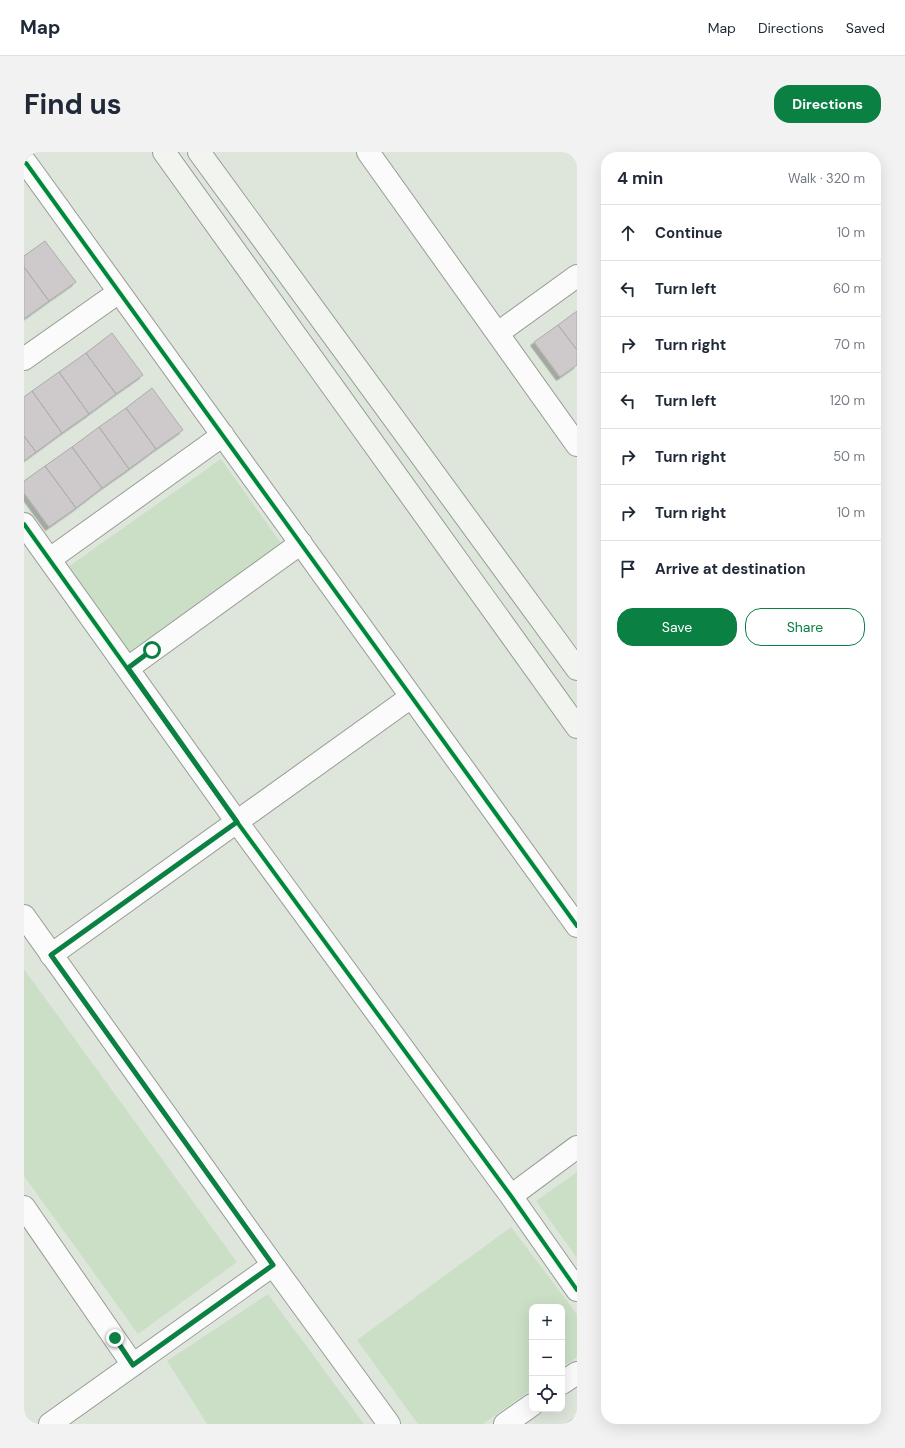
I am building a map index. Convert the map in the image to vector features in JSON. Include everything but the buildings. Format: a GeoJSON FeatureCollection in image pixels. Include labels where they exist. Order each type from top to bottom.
{"type":"FeatureCollection","features":[{"type":"Feature","properties":{"kind":"main road"},"geometry":{"type":"LineString","coordinates":[[164,152],[577,727]]}},
{"type":"Feature","properties":{"kind":"main road"},"geometry":{"type":"LineString","coordinates":[[199,152],[577,669]]}},
{"type":"Feature","properties":{"kind":"street"},"geometry":{"type":"LineString","coordinates":[[368,152],[577,445]]}},
{"type":"Feature","properties":{"kind":"street"},"geometry":{"type":"LineString","coordinates":[[24,163],[26,163],[410,697],[577,926]]}},
{"type":"Feature","properties":{"kind":"street"},"geometry":{"type":"LineString","coordinates":[[498,333],[577,276]]}},
{"type":"Feature","properties":{"kind":"street"},"geometry":{"type":"LineString","coordinates":[[24,359],[119,292]]}},
{"type":"Feature","properties":{"kind":"street"},"geometry":{"type":"LineString","coordinates":[[50,559],[223,435]]}},
{"type":"Feature","properties":{"kind":"street"},"geometry":{"type":"LineString","coordinates":[[24,524],[237,822],[511,1196],[577,1290]]}},
{"type":"Feature","properties":{"kind":"street"},"geometry":{"type":"LineString","coordinates":[[128,668],[300,543]]}},
{"type":"Feature","properties":{"kind":"street"},"geometry":{"type":"LineString","coordinates":[[51,955],[410,697]]}},
{"type":"Feature","properties":{"kind":"street"},"geometry":{"type":"LineString","coordinates":[[24,916],[273,1265],[389,1424]]}},
{"type":"Feature","properties":{"kind":"street"},"geometry":{"type":"LineString","coordinates":[[511,1196],[577,1147]]}},
{"type":"Feature","properties":{"kind":"street"},"geometry":{"type":"LineString","coordinates":[[24,1207],[133,1365]]}},
{"type":"Feature","properties":{"kind":"street"},"geometry":{"type":"LineString","coordinates":[[50,1424],[273,1265]]}},
{"type":"Feature","properties":{"kind":"street"},"geometry":{"type":"LineString","coordinates":[[565,1381],[577,1373]]}},
{"type":"Feature","properties":{"kind":"street"},"geometry":{"type":"LineString","coordinates":[[505,1424],[529,1407]]}},
{"type":"Feature","properties":{"kind":"green space"},"geometry":{"type":"Polygon","coordinates":[[[221,459],[283,546],[130,654],[68,567],[221,459]]]}},
{"type":"Feature","properties":{"kind":"green space"},"geometry":{"type":"Polygon","coordinates":[[[24,969],[237,1262],[138,1334],[24,1176],[24,969]]]}},
{"type":"Feature","properties":{"kind":"green space"},"geometry":{"type":"Polygon","coordinates":[[[577,1172],[577,1258],[536,1201],[577,1172]]]}},
{"type":"Feature","properties":{"kind":"green space"},"geometry":{"type":"Polygon","coordinates":[[[511,1227],[577,1314],[577,1357],[565,1365],[565,1304],[529,1304],[529,1391],[483,1424],[418,1424],[357,1340],[511,1227]]]}},
{"type":"Feature","properties":{"kind":"green space"},"geometry":{"type":"Polygon","coordinates":[[[268,1294],[364,1424],[207,1424],[167,1361],[268,1294]]]}},
{"type":"Feature","properties":{"kind":"cycle path"},"geometry":{"type":"LineString","coordinates":[[24,163],[26,163],[577,926]]}},
{"type":"Feature","properties":{"kind":"cycle path"},"geometry":{"type":"LineString","coordinates":[[24,524],[237,822],[511,1196],[577,1290]]}},
{"type":"Feature","properties":{"kind":"route"},"geometry":{"type":"LineString","coordinates":[[115,1338],[133,1365],[273,1265],[51,955],[237,822],[128,668],[152,650]]}}]}
